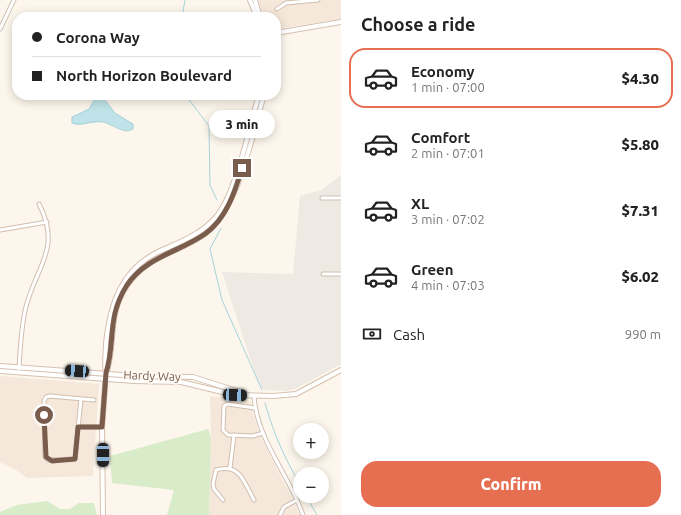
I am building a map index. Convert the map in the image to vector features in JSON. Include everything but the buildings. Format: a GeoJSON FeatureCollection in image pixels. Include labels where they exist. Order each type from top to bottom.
{"type":"FeatureCollection","features":[{"type":"Feature","properties":{"kind":"street"},"geometry":{"type":"LineString","coordinates":[[0,29],[14,0]]}},
{"type":"Feature","properties":{"kind":"street"},"geometry":{"type":"LineString","coordinates":[[250,0],[255,12]]}},
{"type":"Feature","properties":{"kind":"street"},"geometry":{"type":"LineString","coordinates":[[255,0],[259,12]]}},
{"type":"Feature","properties":{"kind":"street"},"geometry":{"type":"LineString","coordinates":[[277,9],[286,3],[318,0]]}},
{"type":"Feature","properties":{"kind":"street"},"geometry":{"type":"LineString","coordinates":[[281,32],[341,22]]}},
{"type":"Feature","properties":{"kind":"street"},"geometry":{"type":"LineString","coordinates":[[106,373],[105,365],[108,321],[117,294],[124,281],[139,265],[157,253],[188,240],[203,230],[217,216],[227,199],[233,183],[258,100]]}},
{"type":"Feature","properties":{"kind":"street"},"geometry":{"type":"LineString","coordinates":[[103,515],[102,427],[105,379],[108,366],[112,320],[118,301],[128,284],[142,269],[158,257],[189,243],[206,233],[222,216],[231,202],[238,183],[263,100]]}},
{"type":"Feature","properties":{"kind":"street"},"geometry":{"type":"LineString","coordinates":[[322,198],[341,198]]}},
{"type":"Feature","properties":{"kind":"street"},"geometry":{"type":"LineString","coordinates":[[18,372],[25,311],[48,247],[49,233],[47,222],[39,204]]}},
{"type":"Feature","properties":{"kind":"street"},"geometry":{"type":"LineString","coordinates":[[0,230],[47,222]]}},
{"type":"Feature","properties":{"kind":"street"},"geometry":{"type":"LineString","coordinates":[[322,274],[341,274]]}},
{"type":"Feature","properties":{"kind":"street","name":"Hardy Way"},"geometry":{"type":"LineString","coordinates":[[0,366],[193,377],[254,396]]}},
{"type":"Feature","properties":{"kind":"street","name":"Hardy Way"},"geometry":{"type":"LineString","coordinates":[[0,371],[105,379],[181,382],[235,395],[287,396],[296,394],[341,370]]}},
{"type":"Feature","properties":{"kind":"street"},"geometry":{"type":"LineString","coordinates":[[254,396],[255,408],[263,433],[270,450],[293,493]]}},
{"type":"Feature","properties":{"kind":"street"},"geometry":{"type":"LineString","coordinates":[[81,399],[75,459],[48,460],[46,457],[44,400],[46,397],[81,399],[94,400]]}},
{"type":"Feature","properties":{"kind":"street"},"geometry":{"type":"LineString","coordinates":[[255,408],[227,404],[224,406],[223,430],[225,433],[234,435],[253,436],[263,433]]}},
{"type":"Feature","properties":{"kind":"street"},"geometry":{"type":"LineString","coordinates":[[78,427],[102,427]]}},
{"type":"Feature","properties":{"kind":"street"},"geometry":{"type":"LineString","coordinates":[[230,468],[234,435]]}},
{"type":"Feature","properties":{"kind":"street"},"geometry":{"type":"LineString","coordinates":[[223,500],[214,489],[214,474],[216,470],[230,468],[238,472],[254,500]]}},
{"type":"Feature","properties":{"kind":"street"},"geometry":{"type":"LineString","coordinates":[[280,515],[284,507],[293,502]]}},
{"type":"Feature","properties":{"kind":"street"},"geometry":{"type":"LineString","coordinates":[[298,503],[303,515]]}},
{"type":"Feature","properties":{"kind":"shaded area"},"geometry":{"type":"Polygon","coordinates":[[[258,0],[341,0],[341,19],[281,28],[281,12],[262,12],[258,0]]]}},
{"type":"Feature","properties":{"kind":"shaded area"},"geometry":{"type":"Polygon","coordinates":[[[341,175],[341,364],[295,389],[286,391],[264,390],[258,383],[222,272],[293,274],[300,196],[321,190],[341,175]]]}},
{"type":"Feature","properties":{"kind":"shaded area"},"geometry":{"type":"Polygon","coordinates":[[[0,376],[99,384],[93,476],[27,478],[16,470],[0,462],[0,376]]]}},
{"type":"Feature","properties":{"kind":"shaded area"},"geometry":{"type":"Polygon","coordinates":[[[210,396],[250,401],[259,433],[300,515],[209,515],[211,437],[210,396]]]}},
{"type":"Feature","properties":{"kind":"green space"},"geometry":{"type":"Polygon","coordinates":[[[208,429],[211,437],[209,515],[167,515],[174,490],[112,483],[110,456],[208,429]]]}},
{"type":"Feature","properties":{"kind":"green space"},"geometry":{"type":"Polygon","coordinates":[[[47,501],[60,509],[70,509],[79,503],[94,503],[97,515],[0,515],[0,512],[17,505],[47,501]]]}},
{"type":"Feature","properties":{"kind":"water"},"geometry":{"type":"Polygon","coordinates":[[[94,100],[105,100],[115,113],[133,124],[133,129],[126,131],[103,122],[79,124],[72,123],[72,117],[89,109],[94,100]]]}},
{"type":"Feature","properties":{"kind":"waterway"},"geometry":{"type":"LineString","coordinates":[[183,12],[185,0]]}},
{"type":"Feature","properties":{"kind":"waterway"},"geometry":{"type":"LineString","coordinates":[[189,100],[209,126],[210,185],[217,200]]}},
{"type":"Feature","properties":{"kind":"waterway"},"geometry":{"type":"LineString","coordinates":[[221,228],[210,249],[222,300],[262,390]]}},
{"type":"Feature","properties":{"kind":"waterway"},"geometry":{"type":"LineString","coordinates":[[265,403],[280,445],[293,472]]}},
{"type":"Feature","properties":{"kind":"waterway"},"geometry":{"type":"LineString","coordinates":[[310,503],[317,515]]}},
{"type":"Feature","properties":{"kind":"route"},"geometry":{"type":"LineString","coordinates":[[44,415],[46,457],[48,460],[52,461],[72,461],[77,456],[76,439],[78,427],[102,427],[112,320],[118,301],[128,284],[142,269],[158,257],[189,243],[206,233],[215,224],[231,202],[242,168]]}}]}
